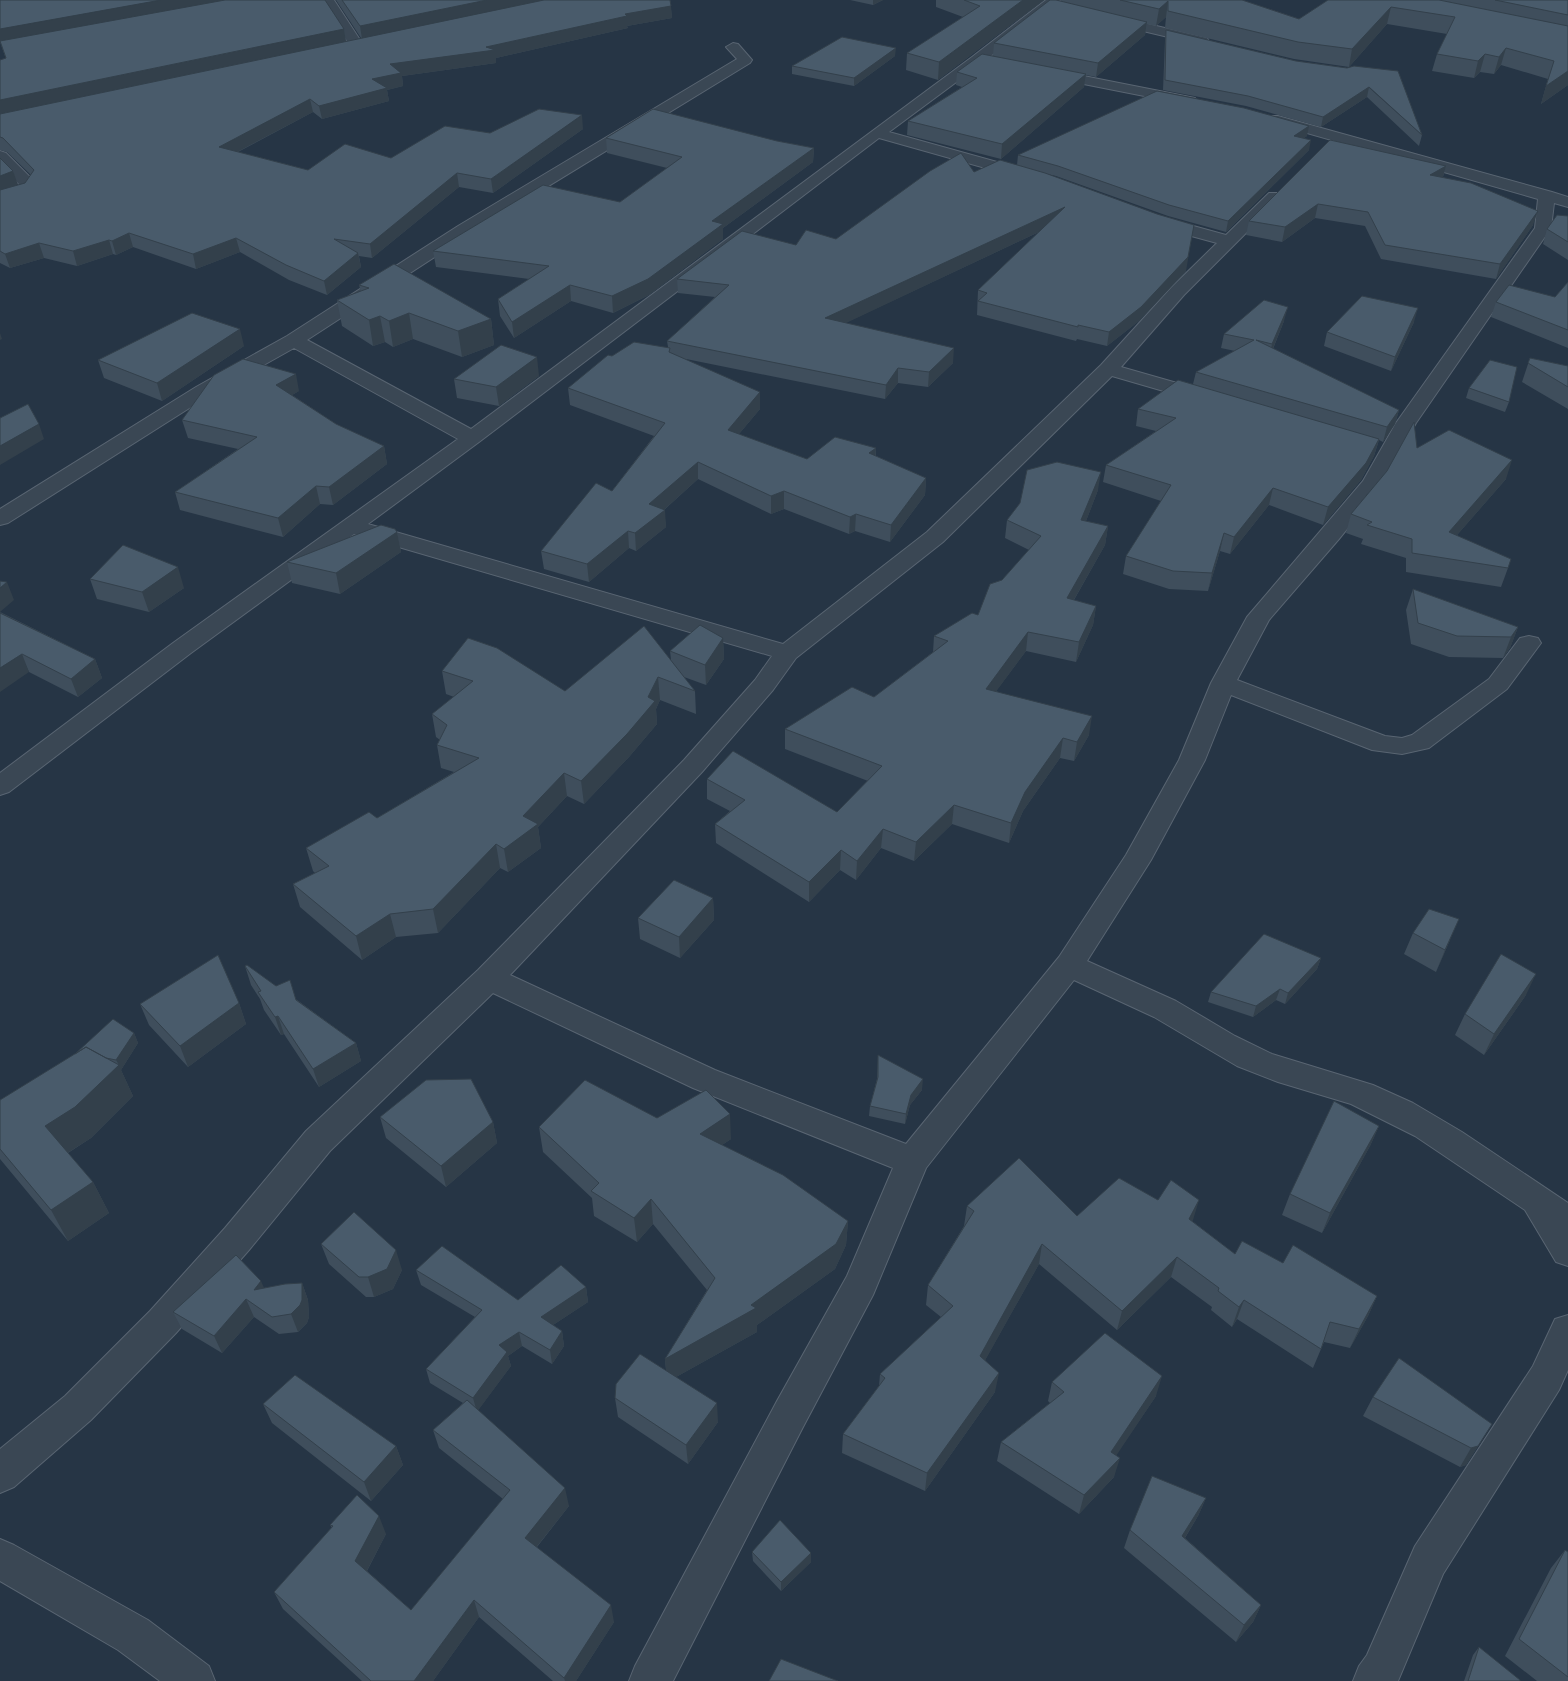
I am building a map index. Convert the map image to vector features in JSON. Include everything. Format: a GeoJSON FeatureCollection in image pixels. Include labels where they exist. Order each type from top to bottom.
{"type":"FeatureCollection","features":[{"type":"Feature","properties":{"kind":"street"},"geometry":{"type":"LineString","coordinates":[[328,0],[362,45],[339,50]]}},
{"type":"Feature","properties":{"kind":"street"},"geometry":{"type":"LineString","coordinates":[[0,786],[182,648],[472,438],[876,133],[986,62],[1056,5]]}},
{"type":"Feature","properties":{"kind":"street"},"geometry":{"type":"LineString","coordinates":[[1098,16],[1219,46]]}},
{"type":"Feature","properties":{"kind":"street"},"geometry":{"type":"LineString","coordinates":[[0,518],[204,391],[294,340],[472,225],[745,60],[733,47]]}},
{"type":"Feature","properties":{"kind":"street"},"geometry":{"type":"LineString","coordinates":[[1034,70],[1201,103]]}},
{"type":"Feature","properties":{"kind":"street"},"geometry":{"type":"LineString","coordinates":[[1255,114],[1333,137],[1425,160],[1568,202]]}},
{"type":"Feature","properties":{"kind":"street"},"geometry":{"type":"LineString","coordinates":[[876,133],[1041,179]]}},
{"type":"Feature","properties":{"kind":"street"},"geometry":{"type":"LineString","coordinates":[[1321,151],[1333,137]]}},
{"type":"Feature","properties":{"kind":"street"},"geometry":{"type":"LineString","coordinates":[[0,156],[29,184],[23,192],[0,199]]}},
{"type":"Feature","properties":{"kind":"street"},"geometry":{"type":"LineString","coordinates":[[0,1474],[78,1408],[162,1322],[237,1239],[318,1141],[489,978],[692,766],[764,684],[787,654],[934,537],[1108,369],[1178,291],[1285,187]]}},
{"type":"Feature","properties":{"kind":"street"},"geometry":{"type":"LineString","coordinates":[[650,1681],[790,1414],[861,1284],[912,1161],[1069,965],[1137,860],[1192,760],[1223,683],[1259,617],[1331,534],[1372,483],[1380,449],[1443,368],[1543,228],[1546,195]]}},
{"type":"Feature","properties":{"kind":"street"},"geometry":{"type":"LineString","coordinates":[[1146,216],[1229,241]]}},
{"type":"Feature","properties":{"kind":"street"},"geometry":{"type":"LineString","coordinates":[[294,340],[472,438]]}},
{"type":"Feature","properties":{"kind":"street"},"geometry":{"type":"LineString","coordinates":[[1108,369],[1220,402]]}},
{"type":"Feature","properties":{"kind":"street"},"geometry":{"type":"LineString","coordinates":[[351,526],[787,654]]}},
{"type":"Feature","properties":{"kind":"street"},"geometry":{"type":"LineString","coordinates":[[1223,683],[1298,710],[1381,744],[1402,746],[1420,742],[1498,684],[1529,643]]}},
{"type":"Feature","properties":{"kind":"street"},"geometry":{"type":"LineString","coordinates":[[1069,965],[1166,1010],[1215,1040],[1262,1064],[1339,1086],[1400,1112],[1459,1147],[1568,1222]]}},
{"type":"Feature","properties":{"kind":"street"},"geometry":{"type":"LineString","coordinates":[[489,978],[704,1079],[912,1161]]}},
{"type":"Feature","properties":{"kind":"street"},"geometry":{"type":"LineString","coordinates":[[1535,1200],[1568,1251]]}},
{"type":"Feature","properties":{"kind":"street"},"geometry":{"type":"LineString","coordinates":[[1374,1681],[1382,1670],[1430,1560],[1546,1378],[1568,1332]]}},
{"type":"Feature","properties":{"kind":"street"},"geometry":{"type":"LineString","coordinates":[[0,1559],[133,1635],[194,1681]]}},
{"type":"Feature","properties":{"kind":"building"},"geometry":{"type":"Polygon","coordinates":[[[0,0],[161,0],[0,29],[0,0]]]}},
{"type":"Feature","properties":{"kind":"building"},"geometry":{"type":"Polygon","coordinates":[[[225,0],[325,0],[344,29],[0,100],[0,60],[6,58],[0,41],[225,0]]]}},
{"type":"Feature","properties":{"kind":"building"},"geometry":{"type":"Polygon","coordinates":[[[342,0],[487,0],[360,26],[342,0]]]}},
{"type":"Feature","properties":{"kind":"building"},"geometry":{"type":"Polygon","coordinates":[[[544,0],[670,0],[671,6],[625,14],[627,16],[486,47],[495,50],[390,64],[401,73],[372,79],[387,88],[319,106],[310,99],[219,147],[308,170],[345,144],[391,158],[445,126],[490,133],[539,109],[582,115],[491,179],[457,173],[370,244],[334,239],[358,253],[324,281],[286,265],[236,238],[193,254],[129,233],[112,241],[109,240],[73,251],[39,243],[5,254],[0,251],[0,190],[25,183],[34,170],[0,137],[0,114],[544,0]]]}},
{"type":"Feature","properties":{"kind":"building"},"geometry":{"type":"Polygon","coordinates":[[[964,0],[1023,0],[939,62],[907,53],[980,6],[964,0]]]}},
{"type":"Feature","properties":{"kind":"building"},"geometry":{"type":"Polygon","coordinates":[[[1050,0],[1147,22],[1098,63],[994,43],[1050,0]]]}},
{"type":"Feature","properties":{"kind":"building"},"geometry":{"type":"Polygon","coordinates":[[[1120,0],[1242,0],[1299,19],[1328,0],[1439,0],[1568,26],[1568,71],[1546,86],[1554,61],[1506,48],[1499,57],[1485,54],[1478,61],[1437,54],[1455,17],[1391,7],[1352,49],[1298,42],[1168,11],[1168,1],[1159,9],[1120,0]]]}},
{"type":"Feature","properties":{"kind":"building"},"geometry":{"type":"Polygon","coordinates":[[[1495,0],[1568,0],[1568,15],[1495,0]]]}},
{"type":"Feature","properties":{"kind":"building"},"geometry":{"type":"Polygon","coordinates":[[[1166,30],[1296,61],[1347,68],[1354,66],[1398,71],[1422,135],[1369,87],[1323,117],[1248,96],[1165,80],[1166,30]]]}},
{"type":"Feature","properties":{"kind":"building"},"geometry":{"type":"Polygon","coordinates":[[[842,37],[896,48],[854,78],[792,66],[842,37]]]}},
{"type":"Feature","properties":{"kind":"building"},"geometry":{"type":"Polygon","coordinates":[[[982,54],[1086,74],[1002,144],[908,121],[977,78],[957,72],[982,54]]]}},
{"type":"Feature","properties":{"kind":"building"},"geometry":{"type":"Polygon","coordinates":[[[1157,91],[1244,108],[1309,126],[1294,136],[1311,140],[1228,221],[1169,205],[1058,166],[1018,155],[1157,91]]]}},
{"type":"Feature","properties":{"kind":"building"},"geometry":{"type":"Polygon","coordinates":[[[653,109],[777,141],[814,148],[712,221],[723,224],[648,279],[612,296],[570,285],[512,322],[498,299],[549,266],[433,251],[543,185],[620,202],[682,157],[606,138],[653,109]]]}},
{"type":"Feature","properties":{"kind":"building"},"geometry":{"type":"Polygon","coordinates":[[[1330,140],[1446,166],[1430,175],[1471,183],[1538,211],[1500,264],[1385,245],[1368,212],[1318,204],[1285,227],[1249,221],[1330,140]]]}},
{"type":"Feature","properties":{"kind":"building"},"geometry":{"type":"Polygon","coordinates":[[[961,153],[974,172],[1000,160],[1045,173],[1157,214],[1194,225],[1188,257],[1141,307],[1109,332],[1078,325],[1078,327],[978,301],[987,293],[978,290],[1065,207],[825,318],[954,348],[929,372],[898,368],[886,385],[667,341],[729,285],[677,279],[742,231],[796,245],[806,230],[836,239],[930,171],[961,153]]]}},
{"type":"Feature","properties":{"kind":"building"},"geometry":{"type":"Polygon","coordinates":[[[0,158],[13,171],[0,176],[0,158]]]}},
{"type":"Feature","properties":{"kind":"building"},"geometry":{"type":"Polygon","coordinates":[[[1557,215],[1568,216],[1568,242],[1547,229],[1557,215]]]}},
{"type":"Feature","properties":{"kind":"building"},"geometry":{"type":"Polygon","coordinates":[[[394,264],[491,319],[458,331],[409,313],[389,321],[380,316],[369,320],[337,300],[369,288],[359,285],[394,264]]]}},
{"type":"Feature","properties":{"kind":"building"},"geometry":{"type":"Polygon","coordinates":[[[1568,282],[1568,330],[1496,302],[1509,285],[1555,297],[1568,282]]]}},
{"type":"Feature","properties":{"kind":"building"},"geometry":{"type":"Polygon","coordinates":[[[1362,296],[1418,308],[1395,357],[1327,332],[1362,296]]]}},
{"type":"Feature","properties":{"kind":"building"},"geometry":{"type":"Polygon","coordinates":[[[1264,300],[1288,307],[1272,344],[1256,340],[1399,410],[1387,427],[1196,372],[1254,340],[1224,334],[1264,300]]]}},
{"type":"Feature","properties":{"kind":"building"},"geometry":{"type":"Polygon","coordinates":[[[192,313],[240,329],[157,383],[98,360],[192,313]]]}},
{"type":"Feature","properties":{"kind":"building"},"geometry":{"type":"Polygon","coordinates":[[[634,342],[670,348],[669,352],[760,392],[728,430],[807,459],[835,437],[876,448],[869,453],[926,478],[891,525],[856,514],[850,517],[784,491],[771,496],[698,462],[649,504],[665,510],[635,533],[628,531],[587,564],[541,551],[596,483],[612,491],[665,423],[568,388],[608,355],[612,356],[634,342]]]}},
{"type":"Feature","properties":{"kind":"building"},"geometry":{"type":"Polygon","coordinates":[[[501,345],[537,357],[496,387],[454,379],[501,345]]]}},
{"type":"Feature","properties":{"kind":"building"},"geometry":{"type":"Polygon","coordinates":[[[1530,358],[1568,366],[1568,387],[1528,363],[1530,358]]]}},
{"type":"Feature","properties":{"kind":"building"},"geometry":{"type":"Polygon","coordinates":[[[243,359],[296,374],[276,385],[336,424],[384,446],[329,487],[316,486],[278,518],[175,492],[257,437],[182,420],[214,375],[243,359]]]}},
{"type":"Feature","properties":{"kind":"building"},"geometry":{"type":"Polygon","coordinates":[[[1490,360],[1517,367],[1509,402],[1469,388],[1490,360]]]}},
{"type":"Feature","properties":{"kind":"building"},"geometry":{"type":"Polygon","coordinates":[[[1178,380],[1379,439],[1366,463],[1328,507],[1273,488],[1234,537],[1224,533],[1212,573],[1173,571],[1126,556],[1171,485],[1106,465],[1176,418],[1138,409],[1178,380]]]}},
{"type":"Feature","properties":{"kind":"building"},"geometry":{"type":"Polygon","coordinates":[[[28,404],[39,424],[0,446],[0,418],[28,404]]]}},
{"type":"Feature","properties":{"kind":"building"},"geometry":{"type":"Polygon","coordinates":[[[1414,422],[1417,448],[1449,430],[1512,460],[1449,532],[1511,559],[1508,568],[1412,553],[1412,539],[1367,525],[1372,522],[1351,514],[1387,471],[1414,422]]]}},
{"type":"Feature","properties":{"kind":"building"},"geometry":{"type":"Polygon","coordinates":[[[1057,462],[1101,472],[1081,520],[1108,526],[1067,598],[1096,606],[1079,642],[1028,632],[986,689],[1092,716],[1077,742],[1063,738],[1025,792],[1011,823],[954,805],[916,842],[883,829],[857,861],[841,850],[809,882],[715,824],[745,800],[707,779],[733,751],[837,812],[882,766],[785,729],[852,687],[874,697],[948,641],[934,636],[972,613],[978,615],[990,584],[1002,580],[1041,536],[1007,520],[1020,503],[1027,470],[1057,462]]]}},
{"type":"Feature","properties":{"kind":"building"},"geometry":{"type":"Polygon","coordinates":[[[381,525],[395,529],[397,532],[336,573],[287,562],[381,525]]]}},
{"type":"Feature","properties":{"kind":"building"},"geometry":{"type":"Polygon","coordinates":[[[123,545],[178,567],[142,592],[90,579],[123,545]]]}},
{"type":"Feature","properties":{"kind":"building"},"geometry":{"type":"Polygon","coordinates":[[[0,581],[7,582],[0,588],[0,581]]]}},
{"type":"Feature","properties":{"kind":"building"},"geometry":{"type":"Polygon","coordinates":[[[1413,589],[1518,627],[1511,637],[1457,636],[1418,623],[1413,589]]]}},
{"type":"Feature","properties":{"kind":"building"},"geometry":{"type":"Polygon","coordinates":[[[0,613],[95,659],[71,679],[22,654],[0,668],[0,613]]]}},
{"type":"Feature","properties":{"kind":"building"},"geometry":{"type":"Polygon","coordinates":[[[700,625],[723,638],[705,665],[670,651],[700,625]]]}},
{"type":"Feature","properties":{"kind":"building"},"geometry":{"type":"Polygon","coordinates":[[[644,626],[695,691],[658,677],[648,697],[655,701],[627,734],[581,781],[564,773],[523,816],[538,824],[504,849],[496,844],[433,909],[390,914],[356,936],[293,884],[329,866],[306,848],[369,812],[377,818],[479,758],[437,745],[447,725],[432,714],[473,681],[442,671],[468,638],[497,648],[565,691],[644,626]]]}},
{"type":"Feature","properties":{"kind":"building"},"geometry":{"type":"Polygon","coordinates":[[[674,880],[713,898],[679,937],[638,918],[674,880]]]}},
{"type":"Feature","properties":{"kind":"building"},"geometry":{"type":"Polygon","coordinates":[[[1429,909],[1459,919],[1445,950],[1413,933],[1429,909]]]}},
{"type":"Feature","properties":{"kind":"building"},"geometry":{"type":"Polygon","coordinates":[[[1264,934],[1321,958],[1288,993],[1280,989],[1256,1006],[1211,992],[1264,934]]]}},
{"type":"Feature","properties":{"kind":"building"},"geometry":{"type":"Polygon","coordinates":[[[1501,954],[1536,974],[1494,1034],[1465,1014],[1501,954]]]}},
{"type":"Feature","properties":{"kind":"building"},"geometry":{"type":"Polygon","coordinates":[[[218,955],[239,1003],[180,1046],[140,1004],[218,955]]]}},
{"type":"Feature","properties":{"kind":"building"},"geometry":{"type":"Polygon","coordinates":[[[247,965],[276,986],[290,980],[296,1000],[356,1043],[313,1069],[278,1016],[275,1017],[258,992],[261,991],[245,966],[247,965]]]}},
{"type":"Feature","properties":{"kind":"building"},"geometry":{"type":"Polygon","coordinates":[[[113,1019],[134,1033],[116,1060],[106,1058],[86,1047],[75,1054],[113,1019]]]}},
{"type":"Feature","properties":{"kind":"building"},"geometry":{"type":"Polygon","coordinates":[[[86,1047],[119,1065],[75,1107],[45,1126],[93,1182],[51,1210],[0,1149],[0,1100],[86,1047]]]}},
{"type":"Feature","properties":{"kind":"building"},"geometry":{"type":"Polygon","coordinates":[[[878,1055],[923,1079],[911,1095],[906,1114],[870,1106],[878,1077],[878,1055]]]}},
{"type":"Feature","properties":{"kind":"building"},"geometry":{"type":"Polygon","coordinates":[[[471,1079],[493,1122],[441,1166],[380,1117],[426,1080],[471,1079]]]}},
{"type":"Feature","properties":{"kind":"building"},"geometry":{"type":"Polygon","coordinates":[[[585,1080],[657,1118],[706,1090],[730,1114],[700,1134],[783,1175],[848,1221],[836,1244],[751,1305],[756,1308],[665,1359],[715,1278],[651,1199],[634,1218],[591,1191],[599,1183],[539,1127],[585,1080]]]}},
{"type":"Feature","properties":{"kind":"building"},"geometry":{"type":"Polygon","coordinates":[[[1334,1101],[1379,1126],[1330,1213],[1290,1194],[1334,1101]]]}},
{"type":"Feature","properties":{"kind":"building"},"geometry":{"type":"Polygon","coordinates":[[[1019,1158],[1077,1216],[1119,1178],[1158,1200],[1171,1180],[1199,1200],[1189,1219],[1235,1254],[1242,1241],[1283,1263],[1293,1245],[1377,1296],[1359,1329],[1330,1322],[1321,1349],[1244,1300],[1239,1307],[1218,1291],[1219,1288],[1177,1257],[1122,1311],[1042,1244],[980,1356],[999,1373],[927,1473],[843,1434],[885,1378],[880,1374],[953,1306],[928,1285],[974,1211],[967,1206],[1019,1158]]]}},
{"type":"Feature","properties":{"kind":"building"},"geometry":{"type":"Polygon","coordinates":[[[354,1212],[396,1250],[387,1269],[368,1277],[359,1277],[321,1244],[354,1212]]]}},
{"type":"Feature","properties":{"kind":"building"},"geometry":{"type":"Polygon","coordinates":[[[442,1246],[518,1300],[561,1265],[586,1287],[541,1317],[562,1331],[550,1350],[519,1332],[499,1345],[507,1352],[473,1398],[426,1369],[482,1310],[416,1270],[442,1246]]]}},
{"type":"Feature","properties":{"kind":"building"},"geometry":{"type":"Polygon","coordinates":[[[236,1255],[261,1281],[254,1290],[302,1283],[302,1300],[300,1305],[291,1314],[272,1317],[246,1299],[214,1336],[173,1312],[236,1255]]]}},
{"type":"Feature","properties":{"kind":"building"},"geometry":{"type":"Polygon","coordinates":[[[1105,1333],[1162,1376],[1111,1452],[1120,1458],[1084,1495],[1001,1442],[1064,1392],[1052,1382],[1105,1333]]]}},
{"type":"Feature","properties":{"kind":"building"},"geometry":{"type":"Polygon","coordinates":[[[640,1354],[717,1403],[686,1445],[615,1398],[616,1384],[640,1354]]]}},
{"type":"Feature","properties":{"kind":"building"},"geometry":{"type":"Polygon","coordinates":[[[1399,1358],[1492,1424],[1478,1446],[1471,1448],[1373,1397],[1399,1358]]]}},
{"type":"Feature","properties":{"kind":"building"},"geometry":{"type":"Polygon","coordinates":[[[295,1375],[396,1446],[364,1482],[263,1404],[295,1375]]]}},
{"type":"Feature","properties":{"kind":"building"},"geometry":{"type":"Polygon","coordinates":[[[467,1400],[565,1488],[525,1538],[611,1605],[564,1678],[474,1600],[414,1681],[371,1681],[274,1592],[333,1526],[330,1525],[357,1495],[379,1516],[355,1561],[411,1610],[510,1490],[433,1430],[467,1400]]]}},
{"type":"Feature","properties":{"kind":"building"},"geometry":{"type":"Polygon","coordinates":[[[1152,1476],[1206,1498],[1182,1536],[1261,1605],[1244,1625],[1130,1530],[1152,1476]]]}},
{"type":"Feature","properties":{"kind":"building"},"geometry":{"type":"Polygon","coordinates":[[[780,1520],[811,1553],[781,1582],[752,1552],[780,1520]]]}},
{"type":"Feature","properties":{"kind":"building"},"geometry":{"type":"Polygon","coordinates":[[[1565,1550],[1568,1552],[1568,1677],[1519,1639],[1565,1550]]]}},
{"type":"Feature","properties":{"kind":"building"},"geometry":{"type":"Polygon","coordinates":[[[1479,1647],[1520,1680],[1520,1681],[1468,1681],[1479,1647]]]}},
{"type":"Feature","properties":{"kind":"building"},"geometry":{"type":"Polygon","coordinates":[[[781,1659],[838,1681],[769,1681],[781,1659]]]}}]}
